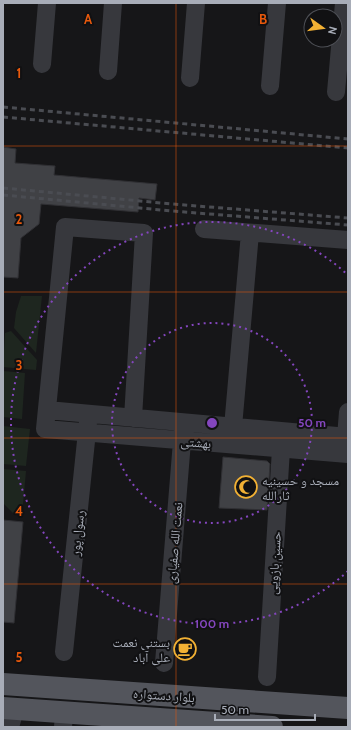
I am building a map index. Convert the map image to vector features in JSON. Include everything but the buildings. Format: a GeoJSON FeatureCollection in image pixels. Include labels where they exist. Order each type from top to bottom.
{"type":"FeatureCollection","features":[{"type":"Feature","properties":{"kind":"main road","name":"بلوار دستواره"},"geometry":{"type":"LineString","coordinates":[[3,684],[348,708]]}},
{"type":"Feature","properties":{"kind":"main road","name":"بلوار دستواره"},"geometry":{"type":"LineString","coordinates":[[9,715],[64,720],[272,727]]}},
{"type":"Feature","properties":{"kind":"street"},"geometry":{"type":"LineString","coordinates":[[42,64],[47,3]]}},
{"type":"Feature","properties":{"kind":"street"},"geometry":{"type":"LineString","coordinates":[[108,71],[113,3]]}},
{"type":"Feature","properties":{"kind":"street"},"geometry":{"type":"LineString","coordinates":[[190,78],[196,3]]}},
{"type":"Feature","properties":{"kind":"street"},"geometry":{"type":"LineString","coordinates":[[270,86],[277,3]]}},
{"type":"Feature","properties":{"kind":"street"},"geometry":{"type":"LineString","coordinates":[[336,92],[344,3]]}},
{"type":"Feature","properties":{"kind":"street"},"geometry":{"type":"LineString","coordinates":[[133,418],[144,233],[64,227],[47,410],[133,418],[183,422],[233,427],[347,443],[348,412]]}},
{"type":"Feature","properties":{"kind":"street"},"geometry":{"type":"LineString","coordinates":[[204,229],[348,240]]}},
{"type":"Feature","properties":{"kind":"street"},"geometry":{"type":"LineString","coordinates":[[233,427],[250,233]]}},
{"type":"Feature","properties":{"kind":"street","name":"بهشتی"},"geometry":{"type":"LineString","coordinates":[[47,410],[45,429],[281,449],[347,443]]}},
{"type":"Feature","properties":{"kind":"street","name":"رسول پور"},"geometry":{"type":"LineString","coordinates":[[64,652],[89,414]]}},
{"type":"Feature","properties":{"kind":"street","name":"نعمت الله صفیاری"},"geometry":{"type":"LineString","coordinates":[[164,663],[183,440],[183,422]]}},
{"type":"Feature","properties":{"kind":"street","name":"حسین بازویی"},"geometry":{"type":"LineString","coordinates":[[267,677],[281,449]]}},
{"type":"Feature","properties":{"kind":"shaded area"},"geometry":{"type":"Polygon","coordinates":[[[21,296],[42,296],[36,353],[14,328],[16,312],[21,296]]]}},
{"type":"Feature","properties":{"kind":"shaded area"},"geometry":{"type":"Polygon","coordinates":[[[11,331],[37,360],[36,370],[3,367],[5,333],[11,331]]]}},
{"type":"Feature","properties":{"kind":"shaded area"},"geometry":{"type":"Polygon","coordinates":[[[3,371],[25,373],[22,419],[3,417],[3,371]]]}},
{"type":"Feature","properties":{"kind":"shaded area"},"geometry":{"type":"Polygon","coordinates":[[[3,426],[30,429],[26,466],[3,464],[3,426]]]}},
{"type":"Feature","properties":{"kind":"shaded area"},"geometry":{"type":"Polygon","coordinates":[[[3,469],[26,471],[22,515],[15,515],[3,503],[3,469]]]}},
{"type":"Feature","properties":{"kind":"railway"},"geometry":{"type":"LineString","coordinates":[[3,107],[348,139]]}},
{"type":"Feature","properties":{"kind":"railway"},"geometry":{"type":"LineString","coordinates":[[3,117],[348,148]]}},
{"type":"Feature","properties":{"kind":"railway"},"geometry":{"type":"LineString","coordinates":[[3,188],[172,204],[348,218]]}},
{"type":"Feature","properties":{"kind":"railway"},"geometry":{"type":"LineString","coordinates":[[3,195],[172,211],[348,225]]}},
{"type":"Feature","properties":{"kind":"place","name":"مسجد و حسینیه ثارالله"},"geometry":{"type":"Point","coordinates":[246,487]}},
{"type":"Feature","properties":{"kind":"place","name":"بستنی نعمت علی آباد"},"geometry":{"type":"Point","coordinates":[185,649]}}]}
